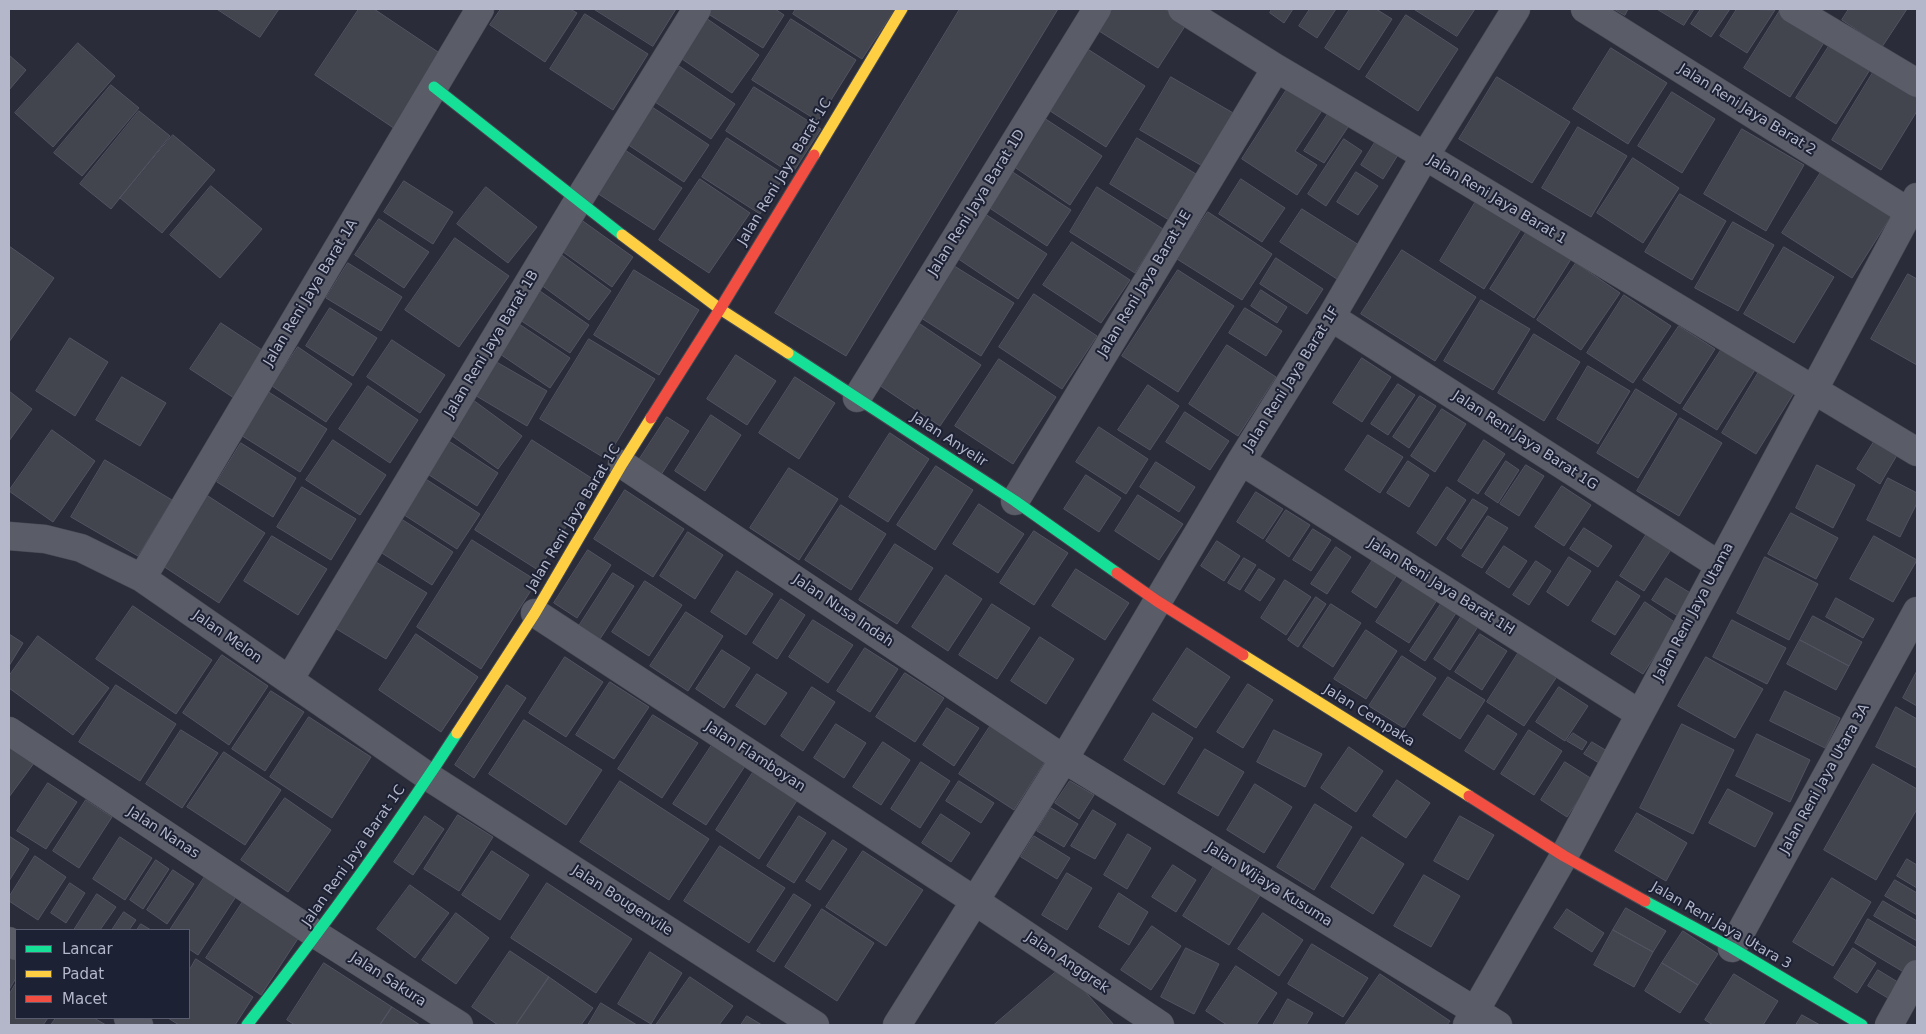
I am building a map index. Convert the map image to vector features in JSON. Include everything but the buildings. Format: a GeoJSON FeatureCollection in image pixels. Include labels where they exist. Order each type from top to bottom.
{"type":"FeatureCollection","features":[{"type":"Feature","properties":{"kind":"street","name":"Jalan Reni Jaya Barat 1A"},"geometry":{"type":"LineString","coordinates":[[142,578],[480,9]]}},
{"type":"Feature","properties":{"kind":"street","name":"Jalan Reni Jaya Barat 1B"},"geometry":{"type":"LineString","coordinates":[[289,680],[578,201],[697,9]]}},
{"type":"Feature","properties":{"kind":"street","name":"Jalan Reni Jaya Barat 1C"},"geometry":{"type":"LineString","coordinates":[[246,1025],[317,935],[429,776],[535,613],[622,464],[720,309],[902,9]]}},
{"type":"Feature","properties":{"kind":"street","name":"Jalan Reni Jaya Barat 1D"},"geometry":{"type":"LineString","coordinates":[[858,398],[1097,9]]}},
{"type":"Feature","properties":{"kind":"street","name":"Jalan Reni Jaya Barat 1"},"geometry":{"type":"LineString","coordinates":[[1182,9],[1276,68],[1917,452]]}},
{"type":"Feature","properties":{"kind":"street","name":"Jalan Reni Jaya Barat 1F"},"geometry":{"type":"LineString","coordinates":[[897,1025],[1064,759],[1241,461],[1331,317],[1425,156],[1516,9]]}},
{"type":"Feature","properties":{"kind":"street","name":"Jalan Reni Jaya Barat 2"},"geometry":{"type":"LineString","coordinates":[[1585,9],[1913,204]]}},
{"type":"Feature","properties":{"kind":"street"},"geometry":{"type":"LineString","coordinates":[[1793,9],[1917,83]]}},
{"type":"Feature","properties":{"kind":"street","name":"Jalan Reni Jaya Barat 1E"},"geometry":{"type":"LineString","coordinates":[[1014,501],[1276,68]]}},
{"type":"Feature","properties":{"kind":"street","name":"Jalan Anyelir"},"geometry":{"type":"LineString","coordinates":[[434,87],[578,201],[720,309],[1014,501],[1157,601]]}},
{"type":"Feature","properties":{"kind":"street","name":"Jalan Reni Jaya Utama"},"geometry":{"type":"LineString","coordinates":[[1471,1018],[1564,856],[1913,204]]}},
{"type":"Feature","properties":{"kind":"street","name":"Jalan Reni Jaya Barat 1G"},"geometry":{"type":"LineString","coordinates":[[1331,317],[1719,565]]}},
{"type":"Feature","properties":{"kind":"street","name":"Jalan Reni Jaya Barat 1H"},"geometry":{"type":"LineString","coordinates":[[1241,461],[1640,714]]}},
{"type":"Feature","properties":{"kind":"street","name":"Jalan Nusa Indah"},"geometry":{"type":"LineString","coordinates":[[622,464],[1064,759]]}},
{"type":"Feature","properties":{"kind":"street","name":"Jalan Melon"},"geometry":{"type":"LineString","coordinates":[[9,536],[46,540],[81,548],[142,578],[429,776]]}},
{"type":"Feature","properties":{"kind":"street","name":"Jalan Cempaka"},"geometry":{"type":"LineString","coordinates":[[1157,601],[1564,856]]}},
{"type":"Feature","properties":{"kind":"street","name":"Jalan Reni Jaya Utara 3A"},"geometry":{"type":"LineString","coordinates":[[1732,948],[1917,611]]}},
{"type":"Feature","properties":{"kind":"street","name":"Jalan Flamboyan"},"geometry":{"type":"LineString","coordinates":[[535,613],[975,901]]}},
{"type":"Feature","properties":{"kind":"street","name":"Jalan Nanas"},"geometry":{"type":"LineString","coordinates":[[9,731],[317,935]]}},
{"type":"Feature","properties":{"kind":"street","name":"Jalan Wijaya Kusuma"},"geometry":{"type":"LineString","coordinates":[[1064,759],[1471,1018],[1498,1025]]}},
{"type":"Feature","properties":{"kind":"street","name":"Jalan Bougenvile"},"geometry":{"type":"LineString","coordinates":[[429,776],[815,1025]]}},
{"type":"Feature","properties":{"kind":"street","name":"Jalan Reni Jaya Utara 3"},"geometry":{"type":"LineString","coordinates":[[1564,856],[1732,948],[1862,1025]]}},
{"type":"Feature","properties":{"kind":"street","name":"Jalan Anggrek"},"geometry":{"type":"LineString","coordinates":[[975,901],[1160,1025]]}},
{"type":"Feature","properties":{"kind":"street","name":"Jalan Sakura"},"geometry":{"type":"LineString","coordinates":[[317,935],[459,1025]]}},
{"type":"Feature","properties":{"kind":"street"},"geometry":{"type":"LineString","coordinates":[[1889,1025],[1917,974]]}},
{"type":"Feature","properties":{"kind":"traffic: fast"},"geometry":{"type":"LineString","coordinates":[[434,87],[622,235]]}},
{"type":"Feature","properties":{"kind":"traffic: fast"},"geometry":{"type":"LineString","coordinates":[[788,353],[1015,501],[1117,573]]}},
{"type":"Feature","properties":{"kind":"traffic: fast"},"geometry":{"type":"LineString","coordinates":[[247,1025],[355,881],[457,733]]}},
{"type":"Feature","properties":{"kind":"traffic: fast"},"geometry":{"type":"LineString","coordinates":[[1645,901],[1732,948],[1862,1025]]}},
{"type":"Feature","properties":{"kind":"traffic: slow"},"geometry":{"type":"LineString","coordinates":[[814,155],[902,9]]}},
{"type":"Feature","properties":{"kind":"traffic: slow"},"geometry":{"type":"LineString","coordinates":[[622,235],[720,309],[788,353]]}},
{"type":"Feature","properties":{"kind":"traffic: slow"},"geometry":{"type":"LineString","coordinates":[[457,733],[535,613],[651,418]]}},
{"type":"Feature","properties":{"kind":"traffic: slow"},"geometry":{"type":"LineString","coordinates":[[1243,655],[1469,796]]}},
{"type":"Feature","properties":{"kind":"traffic: jam"},"geometry":{"type":"LineString","coordinates":[[651,418],[814,155]]}},
{"type":"Feature","properties":{"kind":"traffic: jam"},"geometry":{"type":"LineString","coordinates":[[1117,573],[1157,601],[1243,655]]}},
{"type":"Feature","properties":{"kind":"traffic: jam"},"geometry":{"type":"LineString","coordinates":[[1469,796],[1564,856],[1645,901]]}}]}
